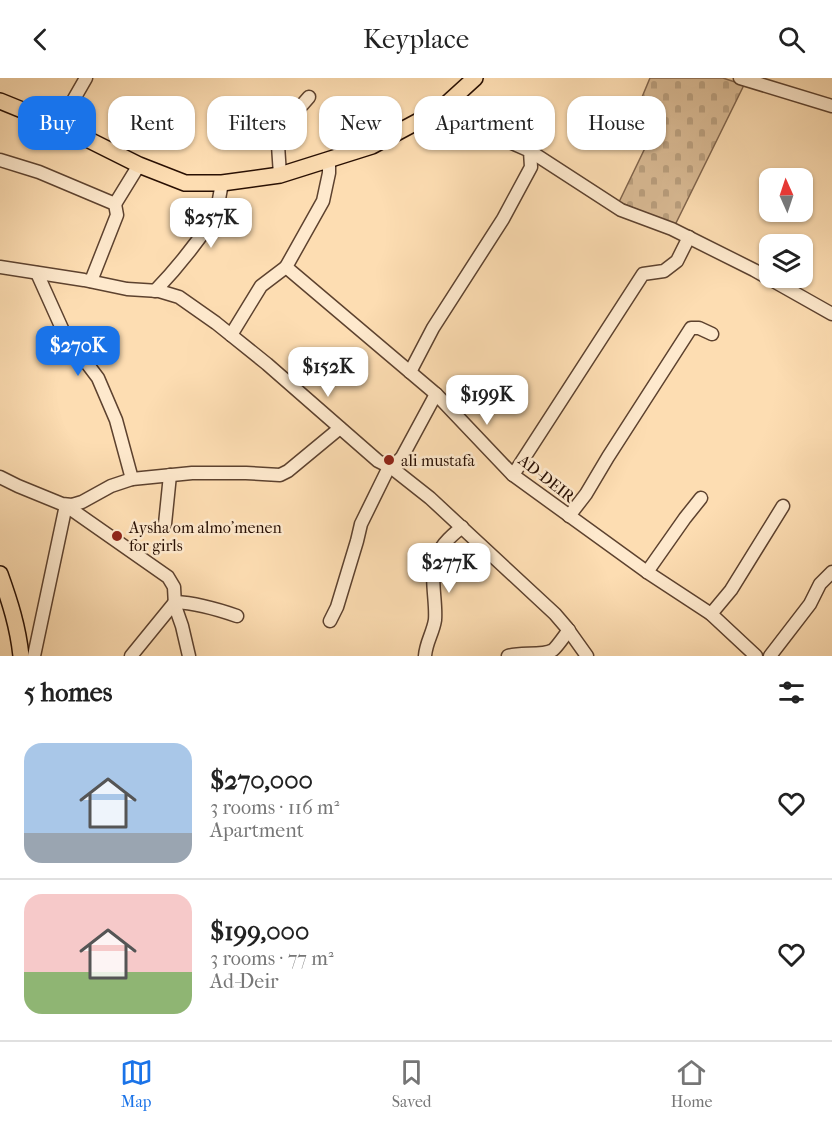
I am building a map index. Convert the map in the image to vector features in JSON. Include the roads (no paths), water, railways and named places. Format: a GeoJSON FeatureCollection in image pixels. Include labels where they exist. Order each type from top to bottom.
{"type":"FeatureCollection","features":[{"type":"Feature","properties":{"kind":"main road"},"geometry":{"type":"LineString","coordinates":[[456,96],[475,78]]}},
{"type":"Feature","properties":{"kind":"main road"},"geometry":{"type":"LineString","coordinates":[[0,101],[18,108]]}},
{"type":"Feature","properties":{"kind":"main road"},"geometry":{"type":"LineString","coordinates":[[96,144],[139,165],[185,183],[222,183],[280,175],[372,146],[414,124]]}},
{"type":"Feature","properties":{"kind":"main road"},"geometry":{"type":"LineString","coordinates":[[0,574],[14,614],[21,656]]}},
{"type":"Feature","properties":{"kind":"street"},"geometry":{"type":"LineString","coordinates":[[76,96],[86,78]]}},
{"type":"Feature","properties":{"kind":"street"},"geometry":{"type":"LineString","coordinates":[[740,78],[832,106]]}},
{"type":"Feature","properties":{"kind":"street"},"geometry":{"type":"LineString","coordinates":[[280,175],[278,145],[273,135],[288,116],[309,97]]}},
{"type":"Feature","properties":{"kind":"street"},"geometry":{"type":"LineString","coordinates":[[530,151],[621,210],[689,237],[832,314]]}},
{"type":"Feature","properties":{"kind":"street"},"geometry":{"type":"LineString","coordinates":[[410,372],[434,328],[509,208],[531,167],[530,151]]}},
{"type":"Feature","properties":{"kind":"street"},"geometry":{"type":"LineString","coordinates":[[231,334],[261,286],[286,267],[323,201],[329,173],[328,159]]}},
{"type":"Feature","properties":{"kind":"street"},"geometry":{"type":"LineString","coordinates":[[0,160],[39,172],[116,204]]}},
{"type":"Feature","properties":{"kind":"street"},"geometry":{"type":"LineString","coordinates":[[91,282],[117,215],[116,204],[139,165]]}},
{"type":"Feature","properties":{"kind":"street"},"geometry":{"type":"LineString","coordinates":[[155,291],[184,260],[215,216],[222,183]]}},
{"type":"Feature","properties":{"kind":"street"},"geometry":{"type":"LineString","coordinates":[[513,475],[643,274],[664,271],[677,261],[689,237]]}},
{"type":"Feature","properties":{"kind":"street"},"geometry":{"type":"LineString","coordinates":[[0,267],[127,289],[155,291],[178,297],[231,334],[378,461],[430,498],[550,609],[569,630],[587,656]]}},
{"type":"Feature","properties":{"kind":"street","name":"AD-DEIR"},"geometry":{"type":"LineString","coordinates":[[286,267],[436,394],[513,475],[647,572],[711,614],[756,656]]}},
{"type":"Feature","properties":{"kind":"street"},"geometry":{"type":"LineString","coordinates":[[38,273],[64,333],[98,378],[116,420],[132,479]]}},
{"type":"Feature","properties":{"kind":"street"},"geometry":{"type":"LineString","coordinates":[[569,516],[586,495],[691,328],[699,328],[712,334]]}},
{"type":"Feature","properties":{"kind":"street"},"geometry":{"type":"LineString","coordinates":[[330,621],[337,607],[361,524],[390,468],[402,457],[436,394]]}},
{"type":"Feature","properties":{"kind":"street"},"geometry":{"type":"LineString","coordinates":[[67,505],[77,504],[111,486],[132,479],[192,473],[280,475],[340,428]]}},
{"type":"Feature","properties":{"kind":"street"},"geometry":{"type":"LineString","coordinates":[[165,524],[170,475]]}},
{"type":"Feature","properties":{"kind":"street"},"geometry":{"type":"LineString","coordinates":[[0,477],[67,505],[168,577],[174,587],[176,610],[189,656]]}},
{"type":"Feature","properties":{"kind":"street"},"geometry":{"type":"LineString","coordinates":[[647,572],[701,498]]}},
{"type":"Feature","properties":{"kind":"street"},"geometry":{"type":"LineString","coordinates":[[34,656],[67,505]]}},
{"type":"Feature","properties":{"kind":"street"},"geometry":{"type":"LineString","coordinates":[[711,614],[731,590],[783,506]]}},
{"type":"Feature","properties":{"kind":"street"},"geometry":{"type":"LineString","coordinates":[[425,656],[426,645],[435,620],[436,558],[442,547],[462,527]]}},
{"type":"Feature","properties":{"kind":"street"},"geometry":{"type":"LineString","coordinates":[[770,656],[810,604],[820,584],[832,572]]}},
{"type":"Feature","properties":{"kind":"street"},"geometry":{"type":"LineString","coordinates":[[175,602],[186,602],[237,616]]}},
{"type":"Feature","properties":{"kind":"street"},"geometry":{"type":"LineString","coordinates":[[131,656],[175,602]]}},
{"type":"Feature","properties":{"kind":"street"},"geometry":{"type":"LineString","coordinates":[[508,656],[520,653],[533,655],[553,650],[569,630]]}},
{"type":"Feature","properties":{"kind":"place","name":"ali mustafa"},"geometry":{"type":"Point","coordinates":[389,460]}},
{"type":"Feature","properties":{"kind":"place","name":"Aysha om almo'menen for girls"},"geometry":{"type":"Point","coordinates":[117,536]}}]}
